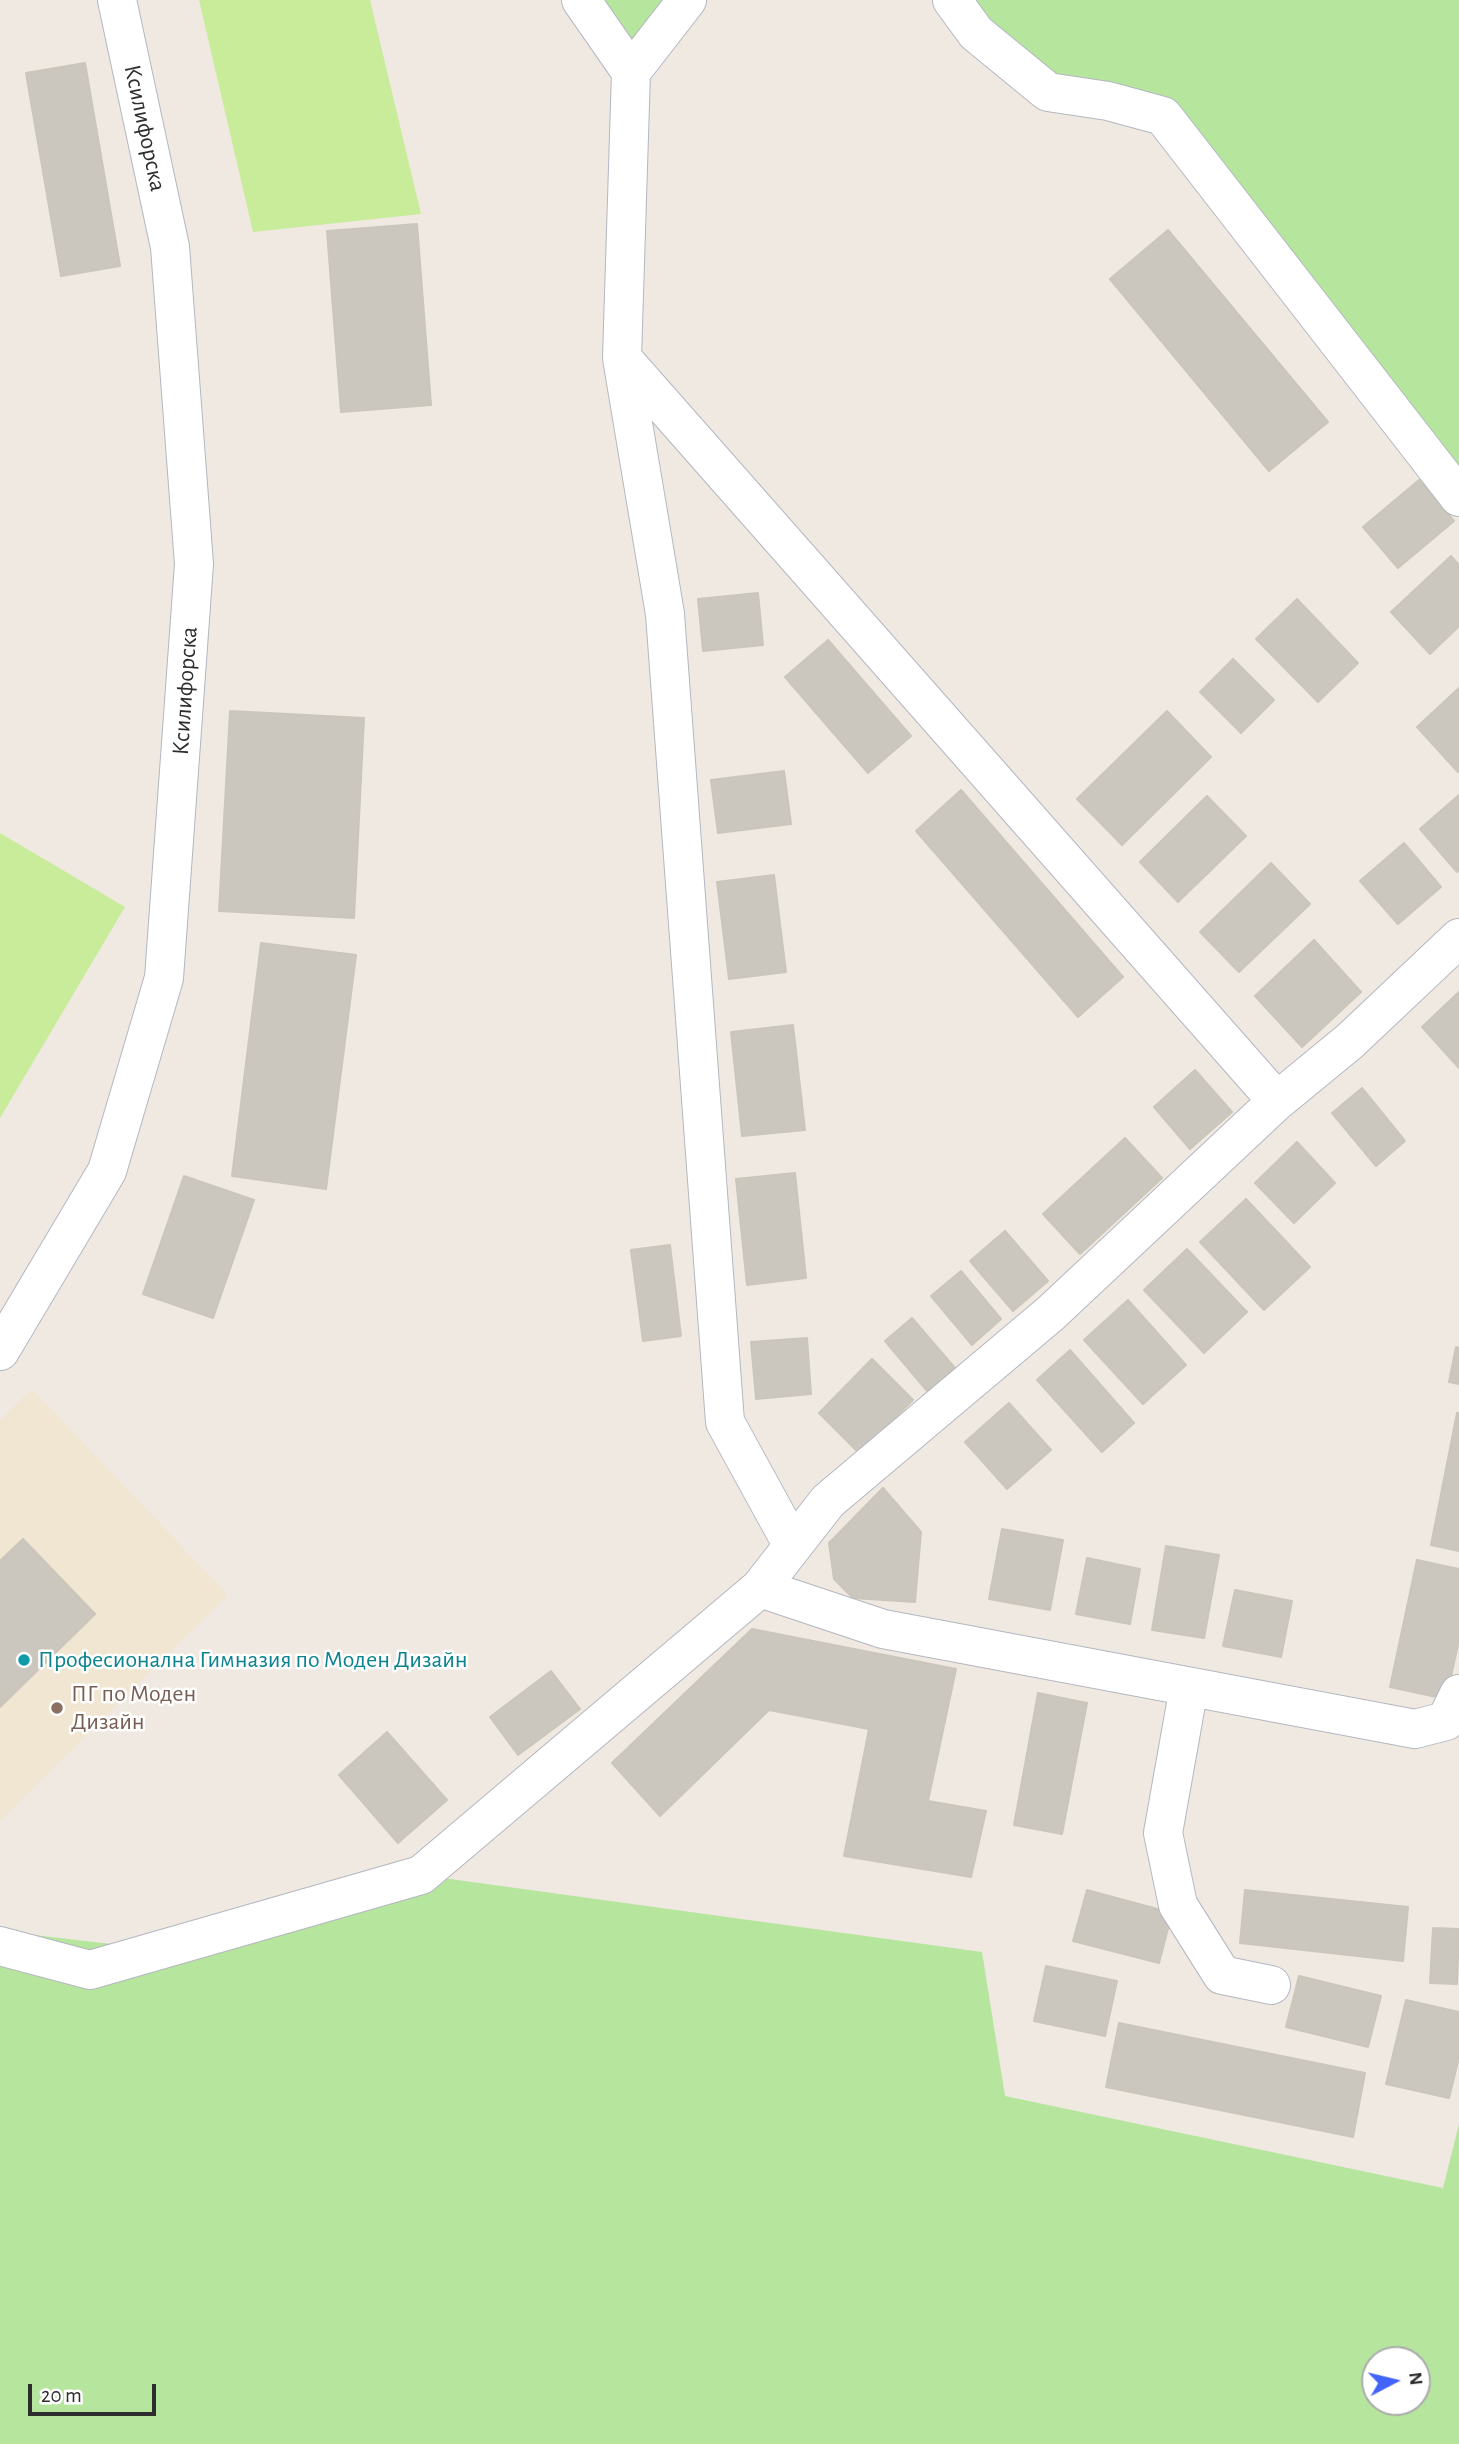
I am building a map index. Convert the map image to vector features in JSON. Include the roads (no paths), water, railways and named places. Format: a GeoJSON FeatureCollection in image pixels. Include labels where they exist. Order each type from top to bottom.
{"type":"FeatureCollection","features":[{"type":"Feature","properties":{"kind":"street","name":"Ксилифорска"},"geometry":{"type":"LineString","coordinates":[[0,1351],[107,1171],[164,978],[194,564],[170,247],[117,0]]}},
{"type":"Feature","properties":{"kind":"street"},"geometry":{"type":"LineString","coordinates":[[581,0],[631,72]]}},
{"type":"Feature","properties":{"kind":"street"},"geometry":{"type":"LineString","coordinates":[[687,0],[631,72],[622,358],[665,614],[725,1422],[793,1546]]}},
{"type":"Feature","properties":{"kind":"street"},"geometry":{"type":"LineString","coordinates":[[952,0],[976,33],[1048,92],[1108,101],[1163,116],[1459,497]]}},
{"type":"Feature","properties":{"kind":"street"},"geometry":{"type":"LineString","coordinates":[[622,358],[1277,1101]]}},
{"type":"Feature","properties":{"kind":"street"},"geometry":{"type":"LineString","coordinates":[[0,1946],[90,1970],[421,1875],[760,1588],[828,1501],[1051,1313],[1277,1101],[1350,1041],[1459,938]]}},
{"type":"Feature","properties":{"kind":"street"},"geometry":{"type":"LineString","coordinates":[[760,1588],[883,1629],[1415,1730],[1446,1721],[1459,1694]]}},
{"type":"Feature","properties":{"kind":"street"},"geometry":{"type":"LineString","coordinates":[[1189,1687],[1163,1833],[1178,1905],[1222,1975],[1270,1984]]}},
{"type":"Feature","properties":{"kind":"place","name":"Професионална Гимназия по Моден Дизайн"},"geometry":{"type":"Point","coordinates":[24,1660]}},
{"type":"Feature","properties":{"kind":"place","name":"ПГ по Моден Дизайн"},"geometry":{"type":"Point","coordinates":[57,1708]}}]}
